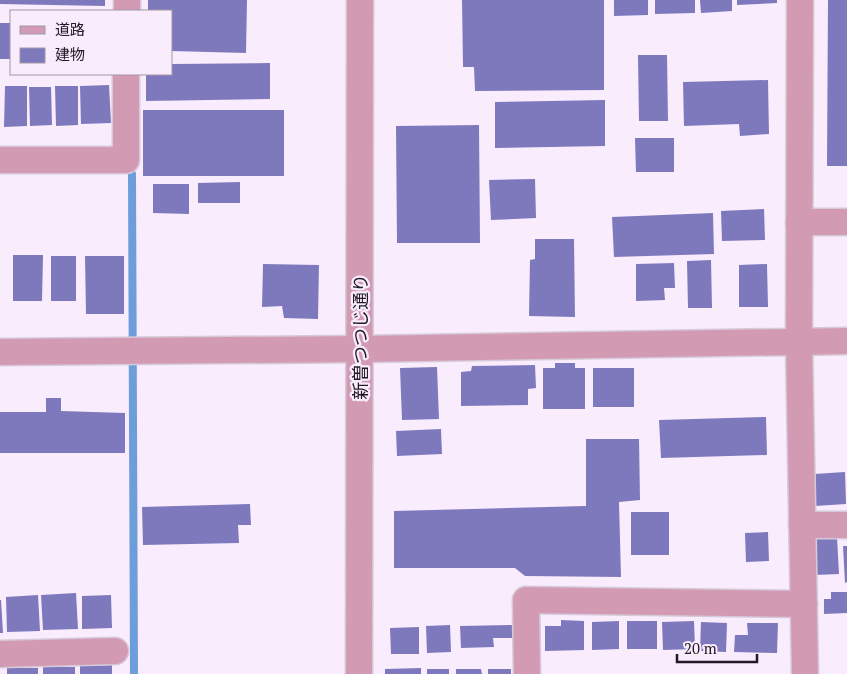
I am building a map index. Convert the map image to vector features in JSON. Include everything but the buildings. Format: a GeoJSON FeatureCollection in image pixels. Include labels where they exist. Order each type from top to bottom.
{"type":"FeatureCollection","features":[{"type":"Feature","properties":{"kind":"street","name":"新曽つつじ通り"},"geometry":{"type":"LineString","coordinates":[[359,674],[360,0]]}},
{"type":"Feature","properties":{"kind":"street"},"geometry":{"type":"LineString","coordinates":[[800,0],[799,342],[805,674]]}},
{"type":"Feature","properties":{"kind":"street"},"geometry":{"type":"LineString","coordinates":[[0,160],[126,160],[126,75]]}},
{"type":"Feature","properties":{"kind":"street"},"geometry":{"type":"LineString","coordinates":[[799,222],[847,222]]}},
{"type":"Feature","properties":{"kind":"street"},"geometry":{"type":"LineString","coordinates":[[0,352],[360,349],[847,341]]}},
{"type":"Feature","properties":{"kind":"street"},"geometry":{"type":"LineString","coordinates":[[802,525],[847,525]]}},
{"type":"Feature","properties":{"kind":"street"},"geometry":{"type":"LineString","coordinates":[[527,674],[526,600],[804,604]]}},
{"type":"Feature","properties":{"kind":"street"},"geometry":{"type":"LineString","coordinates":[[0,654],[115,651]]}},
{"type":"Feature","properties":{"kind":"waterway"},"geometry":{"type":"LineString","coordinates":[[132,174],[134,674]]}}]}
